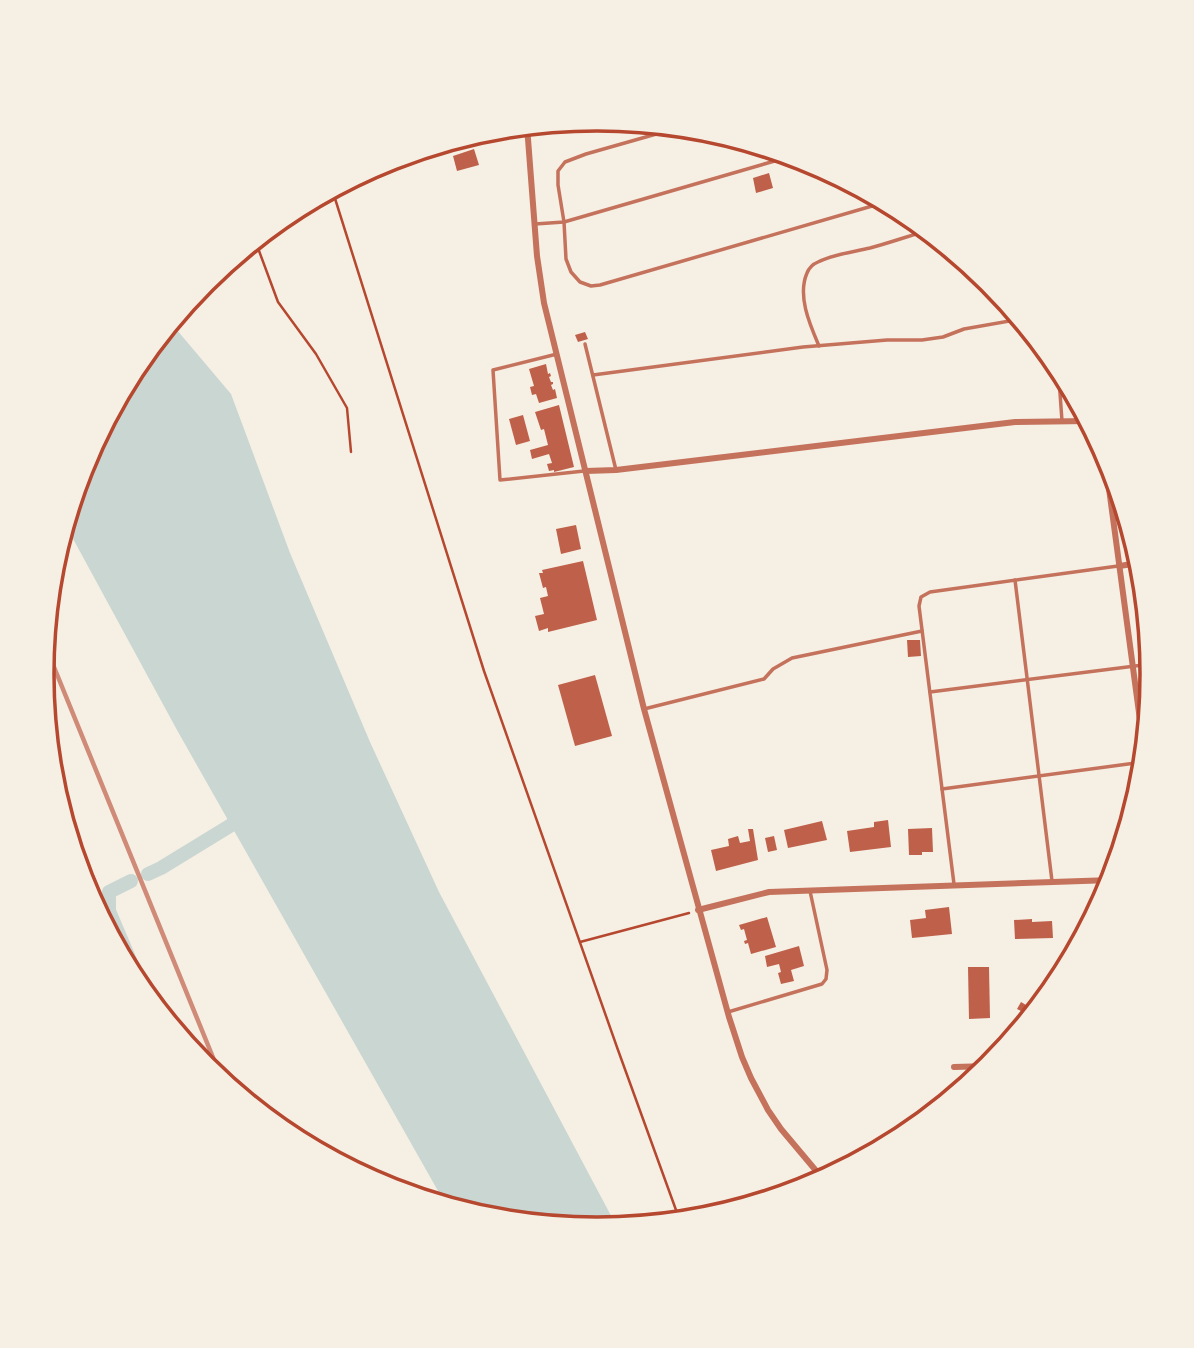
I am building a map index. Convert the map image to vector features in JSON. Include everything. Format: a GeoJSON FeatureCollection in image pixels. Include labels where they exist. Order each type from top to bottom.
{"type":"FeatureCollection","features":[{"type":"Feature","properties":{"kind":"street"},"geometry":{"type":"LineString","coordinates":[[528,136],[537,256],[544,303],[644,709],[698,910],[727,1012],[751,1078],[780,1129],[816,1170]]}},
{"type":"Feature","properties":{"kind":"street"},"geometry":{"type":"LineString","coordinates":[[586,471],[616,470],[1015,422],[1077,421]]}},
{"type":"Feature","properties":{"kind":"street"},"geometry":{"type":"LineString","coordinates":[[1110,497],[1139,711]]}},
{"type":"Feature","properties":{"kind":"street"},"geometry":{"type":"LineString","coordinates":[[1119,566],[1128,565]]}},
{"type":"Feature","properties":{"kind":"street"},"geometry":{"type":"LineString","coordinates":[[698,910],[769,892],[1099,881]]}},
{"type":"Feature","properties":{"kind":"street"},"geometry":{"type":"LineString","coordinates":[[954,1067],[972,1067]]}},
{"type":"Feature","properties":{"kind":"lane"},"geometry":{"type":"LineString","coordinates":[[655,135],[586,154],[565,162],[558,171],[566,259],[571,272],[580,282],[591,286],[600,285],[872,206]]}},
{"type":"Feature","properties":{"kind":"lane"},"geometry":{"type":"LineString","coordinates":[[535,225],[564,222],[774,161]]}},
{"type":"Feature","properties":{"kind":"lane"},"geometry":{"type":"LineString","coordinates":[[818,346],[808,319],[804,293],[808,270],[828,258],[914,234]]}},
{"type":"Feature","properties":{"kind":"lane"},"geometry":{"type":"LineString","coordinates":[[593,375],[818,346],[922,340],[1009,321]]}},
{"type":"Feature","properties":{"kind":"lane"},"geometry":{"type":"LineString","coordinates":[[585,344],[616,470]]}},
{"type":"Feature","properties":{"kind":"lane"},"geometry":{"type":"LineString","coordinates":[[557,354],[493,370],[500,480],[586,471]]}},
{"type":"Feature","properties":{"kind":"lane"},"geometry":{"type":"LineString","coordinates":[[1060,391],[1062,421]]}},
{"type":"Feature","properties":{"kind":"lane"},"geometry":{"type":"LineString","coordinates":[[954,886],[919,606],[921,597],[930,592],[1119,566]]}},
{"type":"Feature","properties":{"kind":"lane"},"geometry":{"type":"LineString","coordinates":[[1015,580],[1052,883]]}},
{"type":"Feature","properties":{"kind":"lane"},"geometry":{"type":"LineString","coordinates":[[644,709],[764,679],[792,658],[923,631]]}},
{"type":"Feature","properties":{"kind":"lane"},"geometry":{"type":"LineString","coordinates":[[930,692],[1140,666]]}},
{"type":"Feature","properties":{"kind":"lane"},"geometry":{"type":"LineString","coordinates":[[942,789],[1132,764]]}},
{"type":"Feature","properties":{"kind":"lane"},"geometry":{"type":"LineString","coordinates":[[727,1012],[822,984],[826,979],[827,970],[810,891]]}},
{"type":"Feature","properties":{"kind":"path"},"geometry":{"type":"LineString","coordinates":[[335,199],[484,671],[676,1211]]}},
{"type":"Feature","properties":{"kind":"path"},"geometry":{"type":"LineString","coordinates":[[259,249],[278,302],[316,354],[347,408],[351,452]]}},
{"type":"Feature","properties":{"kind":"path"},"geometry":{"type":"LineString","coordinates":[[580,943],[698,910]]}},
{"type":"Feature","properties":{"kind":"shaded area"},"geometry":{"type":"Polygon","coordinates":[[[177,330],[231,394],[290,553],[370,742],[439,892],[611,1217],[526,1212],[439,1193],[177,730],[72,537],[83,500],[110,434],[146,372],[177,330]]]}},
{"type":"Feature","properties":{"kind":"building"},"geometry":{"type":"Polygon","coordinates":[[[474,149],[479,165],[457,171],[453,156],[474,149]]]}},
{"type":"Feature","properties":{"kind":"building"},"geometry":{"type":"Polygon","coordinates":[[[769,173],[773,188],[756,193],[753,178],[769,173]]]}},
{"type":"Feature","properties":{"kind":"building"},"geometry":{"type":"Polygon","coordinates":[[[585,332],[588,339],[578,342],[575,335],[585,332]]]}},
{"type":"Feature","properties":{"kind":"building"},"geometry":{"type":"Polygon","coordinates":[[[546,364],[557,398],[539,403],[536,394],[532,395],[530,387],[534,386],[529,369],[546,364]]]}},
{"type":"Feature","properties":{"kind":"building"},"geometry":{"type":"Polygon","coordinates":[[[559,405],[574,467],[554,472],[549,471],[547,464],[552,463],[549,454],[532,459],[530,450],[548,445],[544,429],[541,430],[535,412],[559,405]]]}},
{"type":"Feature","properties":{"kind":"building"},"geometry":{"type":"Polygon","coordinates":[[[523,415],[530,441],[516,445],[509,419],[523,415]]]}},
{"type":"Feature","properties":{"kind":"building"},"geometry":{"type":"Polygon","coordinates":[[[576,525],[581,549],[561,554],[556,529],[576,525]]]}},
{"type":"Feature","properties":{"kind":"building"},"geometry":{"type":"Polygon","coordinates":[[[583,561],[597,620],[548,632],[548,628],[539,631],[535,616],[544,614],[540,598],[548,596],[539,573],[543,573],[542,570],[583,561]]]}},
{"type":"Feature","properties":{"kind":"building"},"geometry":{"type":"Polygon","coordinates":[[[907,640],[920,640],[921,656],[908,657],[907,640]]]}},
{"type":"Feature","properties":{"kind":"building"},"geometry":{"type":"Polygon","coordinates":[[[595,675],[612,736],[575,746],[558,685],[595,675]]]}},
{"type":"Feature","properties":{"kind":"building"},"geometry":{"type":"Polygon","coordinates":[[[888,820],[891,847],[850,852],[847,831],[874,827],[874,822],[888,820]]]}},
{"type":"Feature","properties":{"kind":"building"},"geometry":{"type":"Polygon","coordinates":[[[822,821],[827,840],[788,848],[784,830],[822,821]]]}},
{"type":"Feature","properties":{"kind":"building"},"geometry":{"type":"Polygon","coordinates":[[[932,828],[933,852],[909,855],[908,829],[932,828]]]}},
{"type":"Feature","properties":{"kind":"building"},"geometry":{"type":"Polygon","coordinates":[[[748,829],[753,829],[758,860],[716,871],[711,850],[729,846],[728,839],[738,836],[740,843],[750,841],[748,829]]]}},
{"type":"Feature","properties":{"kind":"building"},"geometry":{"type":"Polygon","coordinates":[[[774,836],[777,850],[768,852],[765,838],[774,836]]]}},
{"type":"Feature","properties":{"kind":"building"},"geometry":{"type":"Polygon","coordinates":[[[949,907],[952,934],[912,938],[910,920],[926,918],[925,910],[949,907]]]}},
{"type":"Feature","properties":{"kind":"building"},"geometry":{"type":"Polygon","coordinates":[[[767,917],[776,947],[751,954],[748,943],[745,944],[744,941],[747,940],[744,929],[741,930],[739,925],[767,917]]]}},
{"type":"Feature","properties":{"kind":"building"},"geometry":{"type":"Polygon","coordinates":[[[1032,919],[1032,922],[1052,921],[1053,938],[1015,939],[1014,920],[1032,919]]]}},
{"type":"Feature","properties":{"kind":"building"},"geometry":{"type":"Polygon","coordinates":[[[799,946],[804,966],[791,970],[794,981],[781,984],[779,964],[767,967],[765,956],[799,946]]]}},
{"type":"Feature","properties":{"kind":"building"},"geometry":{"type":"Polygon","coordinates":[[[968,967],[989,967],[990,1018],[969,1019],[968,967]]]}},
{"type":"Feature","properties":{"kind":"building"},"geometry":{"type":"Polygon","coordinates":[[[1021,1002],[1027,1005],[1022,1011],[1017,1009],[1021,1002]]]}},
{"type":"Feature","properties":{"kind":"waterway"},"geometry":{"type":"LineString","coordinates":[[148,874],[246,816]]}},
{"type":"Feature","properties":{"kind":"waterway"},"geometry":{"type":"LineString","coordinates":[[111,916],[109,892],[131,881]]}},
{"type":"Feature","properties":{"kind":"railway"},"geometry":{"type":"LineString","coordinates":[[54,668],[213,1058]]}}]}
